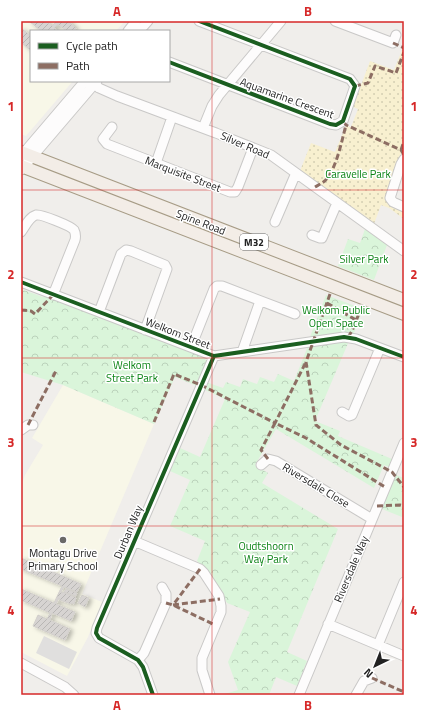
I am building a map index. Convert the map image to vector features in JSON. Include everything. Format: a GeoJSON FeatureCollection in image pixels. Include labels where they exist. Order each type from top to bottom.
{"type":"FeatureCollection","features":[{"type":"Feature","properties":{"kind":"main road","name":"Spine Road"},"geometry":{"type":"LineString","coordinates":[[23,160],[404,300]]}},
{"type":"Feature","properties":{"kind":"main road","name":"Spine Road"},"geometry":{"type":"LineString","coordinates":[[23,160],[404,314]]}},
{"type":"Feature","properties":{"kind":"street"},"geometry":{"type":"LineString","coordinates":[[129,30],[136,21]]}},
{"type":"Feature","properties":{"kind":"street"},"geometry":{"type":"LineString","coordinates":[[140,30],[148,21]]}},
{"type":"Feature","properties":{"kind":"street"},"geometry":{"type":"LineString","coordinates":[[199,21],[261,45]]}},
{"type":"Feature","properties":{"kind":"street"},"geometry":{"type":"LineString","coordinates":[[203,128],[215,101],[281,21]]}},
{"type":"Feature","properties":{"kind":"street"},"geometry":{"type":"LineString","coordinates":[[335,21],[393,43],[396,35]]}},
{"type":"Feature","properties":{"kind":"street","name":"Aquamarine Crescent"},"geometry":{"type":"LineString","coordinates":[[227,85],[330,124],[336,125],[343,121],[355,86],[350,79],[261,45]]}},
{"type":"Feature","properties":{"kind":"street"},"geometry":{"type":"LineString","coordinates":[[170,62],[227,85]]}},
{"type":"Feature","properties":{"kind":"street"},"geometry":{"type":"LineString","coordinates":[[23,160],[92,82]]}},
{"type":"Feature","properties":{"kind":"street","name":"Silver Road"},"geometry":{"type":"LineString","coordinates":[[92,82],[99,88],[117,96],[271,155],[404,251]]}},
{"type":"Feature","properties":{"kind":"street"},"geometry":{"type":"LineString","coordinates":[[156,163],[172,117]]}},
{"type":"Feature","properties":{"kind":"street","name":"Marquisite Street"},"geometry":{"type":"LineString","coordinates":[[112,127],[103,139],[104,142],[233,192],[238,187],[253,148]]}},
{"type":"Feature","properties":{"kind":"street"},"geometry":{"type":"LineString","coordinates":[[404,159],[390,198],[393,202],[404,207]]}},
{"type":"Feature","properties":{"kind":"street"},"geometry":{"type":"LineString","coordinates":[[275,222],[296,173]]}},
{"type":"Feature","properties":{"kind":"street"},"geometry":{"type":"LineString","coordinates":[[312,235],[322,238],[337,203]]}},
{"type":"Feature","properties":{"kind":"street"},"geometry":{"type":"LineString","coordinates":[[21,232],[32,217],[38,215],[68,226],[74,230],[76,236],[75,240],[53,295]]}},
{"type":"Feature","properties":{"kind":"street"},"geometry":{"type":"LineString","coordinates":[[99,312],[121,254],[126,250],[131,251],[164,265],[167,269],[145,330]]}},
{"type":"Feature","properties":{"kind":"street","name":"Welkom Street"},"geometry":{"type":"LineString","coordinates":[[21,282],[214,356],[344,337],[356,339],[404,357]]}},
{"type":"Feature","properties":{"kind":"street"},"geometry":{"type":"LineString","coordinates":[[191,347],[214,289],[217,286],[222,286],[295,314]]}},
{"type":"Feature","properties":{"kind":"street"},"geometry":{"type":"LineString","coordinates":[[242,352],[260,301]]}},
{"type":"Feature","properties":{"kind":"street"},"geometry":{"type":"LineString","coordinates":[[342,412],[349,416],[352,414],[380,348]]}},
{"type":"Feature","properties":{"kind":"street","name":"Durban Way"},"geometry":{"type":"LineString","coordinates":[[138,660],[97,636],[97,628],[214,356]]}},
{"type":"Feature","properties":{"kind":"street"},"geometry":{"type":"LineString","coordinates":[[21,430],[28,425],[33,425]]}},
{"type":"Feature","properties":{"kind":"street","name":"Riversdale Way"},"geometry":{"type":"LineString","coordinates":[[299,695],[404,443]]}},
{"type":"Feature","properties":{"kind":"street","name":"Riversdale Close"},"geometry":{"type":"LineString","coordinates":[[261,465],[268,459],[276,461],[372,519]]}},
{"type":"Feature","properties":{"kind":"street"},"geometry":{"type":"LineString","coordinates":[[134,541],[196,567],[204,573],[219,596],[221,612],[202,658],[202,670],[210,695]]}},
{"type":"Feature","properties":{"kind":"street"},"geometry":{"type":"LineString","coordinates":[[378,645],[404,582]]}},
{"type":"Feature","properties":{"kind":"street"},"geometry":{"type":"LineString","coordinates":[[153,695],[144,667],[138,660],[144,653],[166,603],[166,594],[162,587]]}},
{"type":"Feature","properties":{"kind":"street"},"geometry":{"type":"LineString","coordinates":[[328,624],[404,656]]}},
{"type":"Feature","properties":{"kind":"street"},"geometry":{"type":"LineString","coordinates":[[21,663],[65,687],[74,695]]}},
{"type":"Feature","properties":{"kind":"street"},"geometry":{"type":"LineString","coordinates":[[356,695],[362,683],[367,679],[372,678]]}},
{"type":"Feature","properties":{"kind":"shaded area"},"geometry":{"type":"Polygon","coordinates":[[[21,21],[125,21],[117,30],[30,30],[30,82],[72,82],[26,136],[21,134],[21,21]]]}},
{"type":"Feature","properties":{"kind":"shaded area","name":"Montagu Drive Primary School"},"geometry":{"type":"Polygon","coordinates":[[[63,385],[154,424],[82,594],[102,602],[88,637],[67,676],[21,652],[21,486],[25,475],[43,445],[32,438],[63,385]]]}},
{"type":"Feature","properties":{"kind":"shaded area"},"geometry":{"type":"Polygon","coordinates":[[[44,636],[77,652],[69,669],[36,653],[44,636]]]}},
{"type":"Feature","properties":{"kind":"sand","name":"Caravelle Park"},"geometry":{"type":"Polygon","coordinates":[[[404,45],[404,145],[386,198],[404,211],[404,219],[389,208],[381,205],[374,224],[300,171],[311,143],[335,152],[346,126],[351,127],[358,109],[353,107],[370,61],[394,70],[404,45]]]}},
{"type":"Feature","properties":{"kind":"green space","name":"Silver Park"},"geometry":{"type":"Polygon","coordinates":[[[365,229],[387,245],[374,280],[338,266],[348,239],[360,243],[365,229]]]}},
{"type":"Feature","properties":{"kind":"green space","name":"Welkom Street Park"},"geometry":{"type":"Polygon","coordinates":[[[21,289],[43,297],[47,296],[204,357],[207,362],[197,386],[175,377],[154,424],[63,385],[21,372],[21,289]]]}},
{"type":"Feature","properties":{"kind":"green space","name":"Welkom Public Open Space"},"geometry":{"type":"Polygon","coordinates":[[[326,295],[363,309],[354,333],[348,332],[310,337],[326,295]]]}},
{"type":"Feature","properties":{"kind":"green space","name":"Oudtshoorn Way Park"},"geometry":{"type":"Polygon","coordinates":[[[349,341],[315,421],[340,431],[338,436],[392,459],[389,467],[384,465],[374,488],[276,429],[255,465],[268,473],[262,483],[338,529],[287,652],[307,661],[297,686],[276,677],[269,695],[221,695],[238,690],[228,662],[250,612],[227,603],[210,573],[197,561],[205,541],[170,526],[190,480],[170,471],[180,448],[200,457],[225,399],[203,389],[206,382],[223,388],[226,382],[240,387],[243,379],[257,384],[260,377],[274,382],[278,374],[294,381],[308,346],[349,341]]]}},
{"type":"Feature","properties":{"kind":"green space"},"geometry":{"type":"Polygon","coordinates":[[[396,475],[404,478],[404,513],[402,517],[382,509],[396,475]]]}},
{"type":"Feature","properties":{"kind":"building"},"geometry":{"type":"Polygon","coordinates":[[[29,21],[46,21],[52,26],[57,21],[68,21],[76,28],[75,30],[65,30],[58,24],[54,28],[57,30],[40,30],[29,21]]]}},
{"type":"Feature","properties":{"kind":"building"},"geometry":{"type":"Polygon","coordinates":[[[21,28],[30,35],[30,50],[21,42],[21,28]]]}},
{"type":"Feature","properties":{"kind":"building"},"geometry":{"type":"Polygon","coordinates":[[[21,558],[81,584],[77,592],[64,587],[61,592],[75,597],[74,604],[60,600],[59,598],[56,604],[75,612],[71,621],[52,613],[50,620],[70,629],[65,640],[33,626],[38,615],[47,619],[50,613],[21,600],[21,589],[54,603],[62,586],[21,569],[21,558]]]}},
{"type":"Feature","properties":{"kind":"building"},"geometry":{"type":"Polygon","coordinates":[[[66,589],[77,593],[76,596],[64,592],[66,589]]]}},
{"type":"Feature","properties":{"kind":"building"},"geometry":{"type":"Polygon","coordinates":[[[82,595],[89,598],[85,607],[78,603],[82,595]]]}},
{"type":"Feature","properties":{"kind":"marked path"},"geometry":{"type":"LineString","coordinates":[[393,43],[404,48]]}},
{"type":"Feature","properties":{"kind":"marked path"},"geometry":{"type":"LineString","coordinates":[[355,86],[368,83],[375,66],[396,73],[404,52]]}},
{"type":"Feature","properties":{"kind":"marked path"},"geometry":{"type":"LineString","coordinates":[[344,122],[346,125],[401,150],[404,155]]}},
{"type":"Feature","properties":{"kind":"marked path"},"geometry":{"type":"LineString","coordinates":[[315,187],[322,183],[331,172],[339,152],[346,125]]}},
{"type":"Feature","properties":{"kind":"marked path"},"geometry":{"type":"LineString","coordinates":[[401,150],[404,141]]}},
{"type":"Feature","properties":{"kind":"marked path"},"geometry":{"type":"LineString","coordinates":[[330,294],[306,362],[316,425],[341,445],[392,472],[404,487]]}},
{"type":"Feature","properties":{"kind":"marked path"},"geometry":{"type":"LineString","coordinates":[[21,310],[31,311],[35,314],[53,295]]}},
{"type":"Feature","properties":{"kind":"marked path"},"geometry":{"type":"LineString","coordinates":[[327,303],[356,320]]}},
{"type":"Feature","properties":{"kind":"marked path"},"geometry":{"type":"LineString","coordinates":[[348,337],[362,306]]}},
{"type":"Feature","properties":{"kind":"marked path"},"geometry":{"type":"LineString","coordinates":[[154,422],[174,374],[201,385],[275,423],[306,362]]}},
{"type":"Feature","properties":{"kind":"marked path"},"geometry":{"type":"LineString","coordinates":[[28,425],[57,369]]}},
{"type":"Feature","properties":{"kind":"marked path"},"geometry":{"type":"LineString","coordinates":[[268,459],[261,450],[275,423],[306,438],[385,487]]}},
{"type":"Feature","properties":{"kind":"marked path"},"geometry":{"type":"LineString","coordinates":[[377,506],[404,506]]}},
{"type":"Feature","properties":{"kind":"marked path"},"geometry":{"type":"LineString","coordinates":[[200,569],[173,605],[220,599]]}},
{"type":"Feature","properties":{"kind":"marked path"},"geometry":{"type":"LineString","coordinates":[[166,603],[215,625]]}},
{"type":"Feature","properties":{"kind":"marked path"},"geometry":{"type":"LineString","coordinates":[[372,678],[404,692]]}},
{"type":"Feature","properties":{"kind":"cycle path"},"geometry":{"type":"LineString","coordinates":[[170,62],[330,124],[336,125],[343,121],[355,86],[350,79],[199,21]]}},
{"type":"Feature","properties":{"kind":"cycle path"},"geometry":{"type":"LineString","coordinates":[[21,282],[214,356],[344,337],[356,339],[404,357]]}},
{"type":"Feature","properties":{"kind":"cycle path"},"geometry":{"type":"LineString","coordinates":[[153,695],[143,667],[138,660],[99,638],[96,633],[214,356]]}},
{"type":"Feature","properties":{"kind":"place","name":"Montagu Drive Primary School"},"geometry":{"type":"Point","coordinates":[63,540]}}]}
